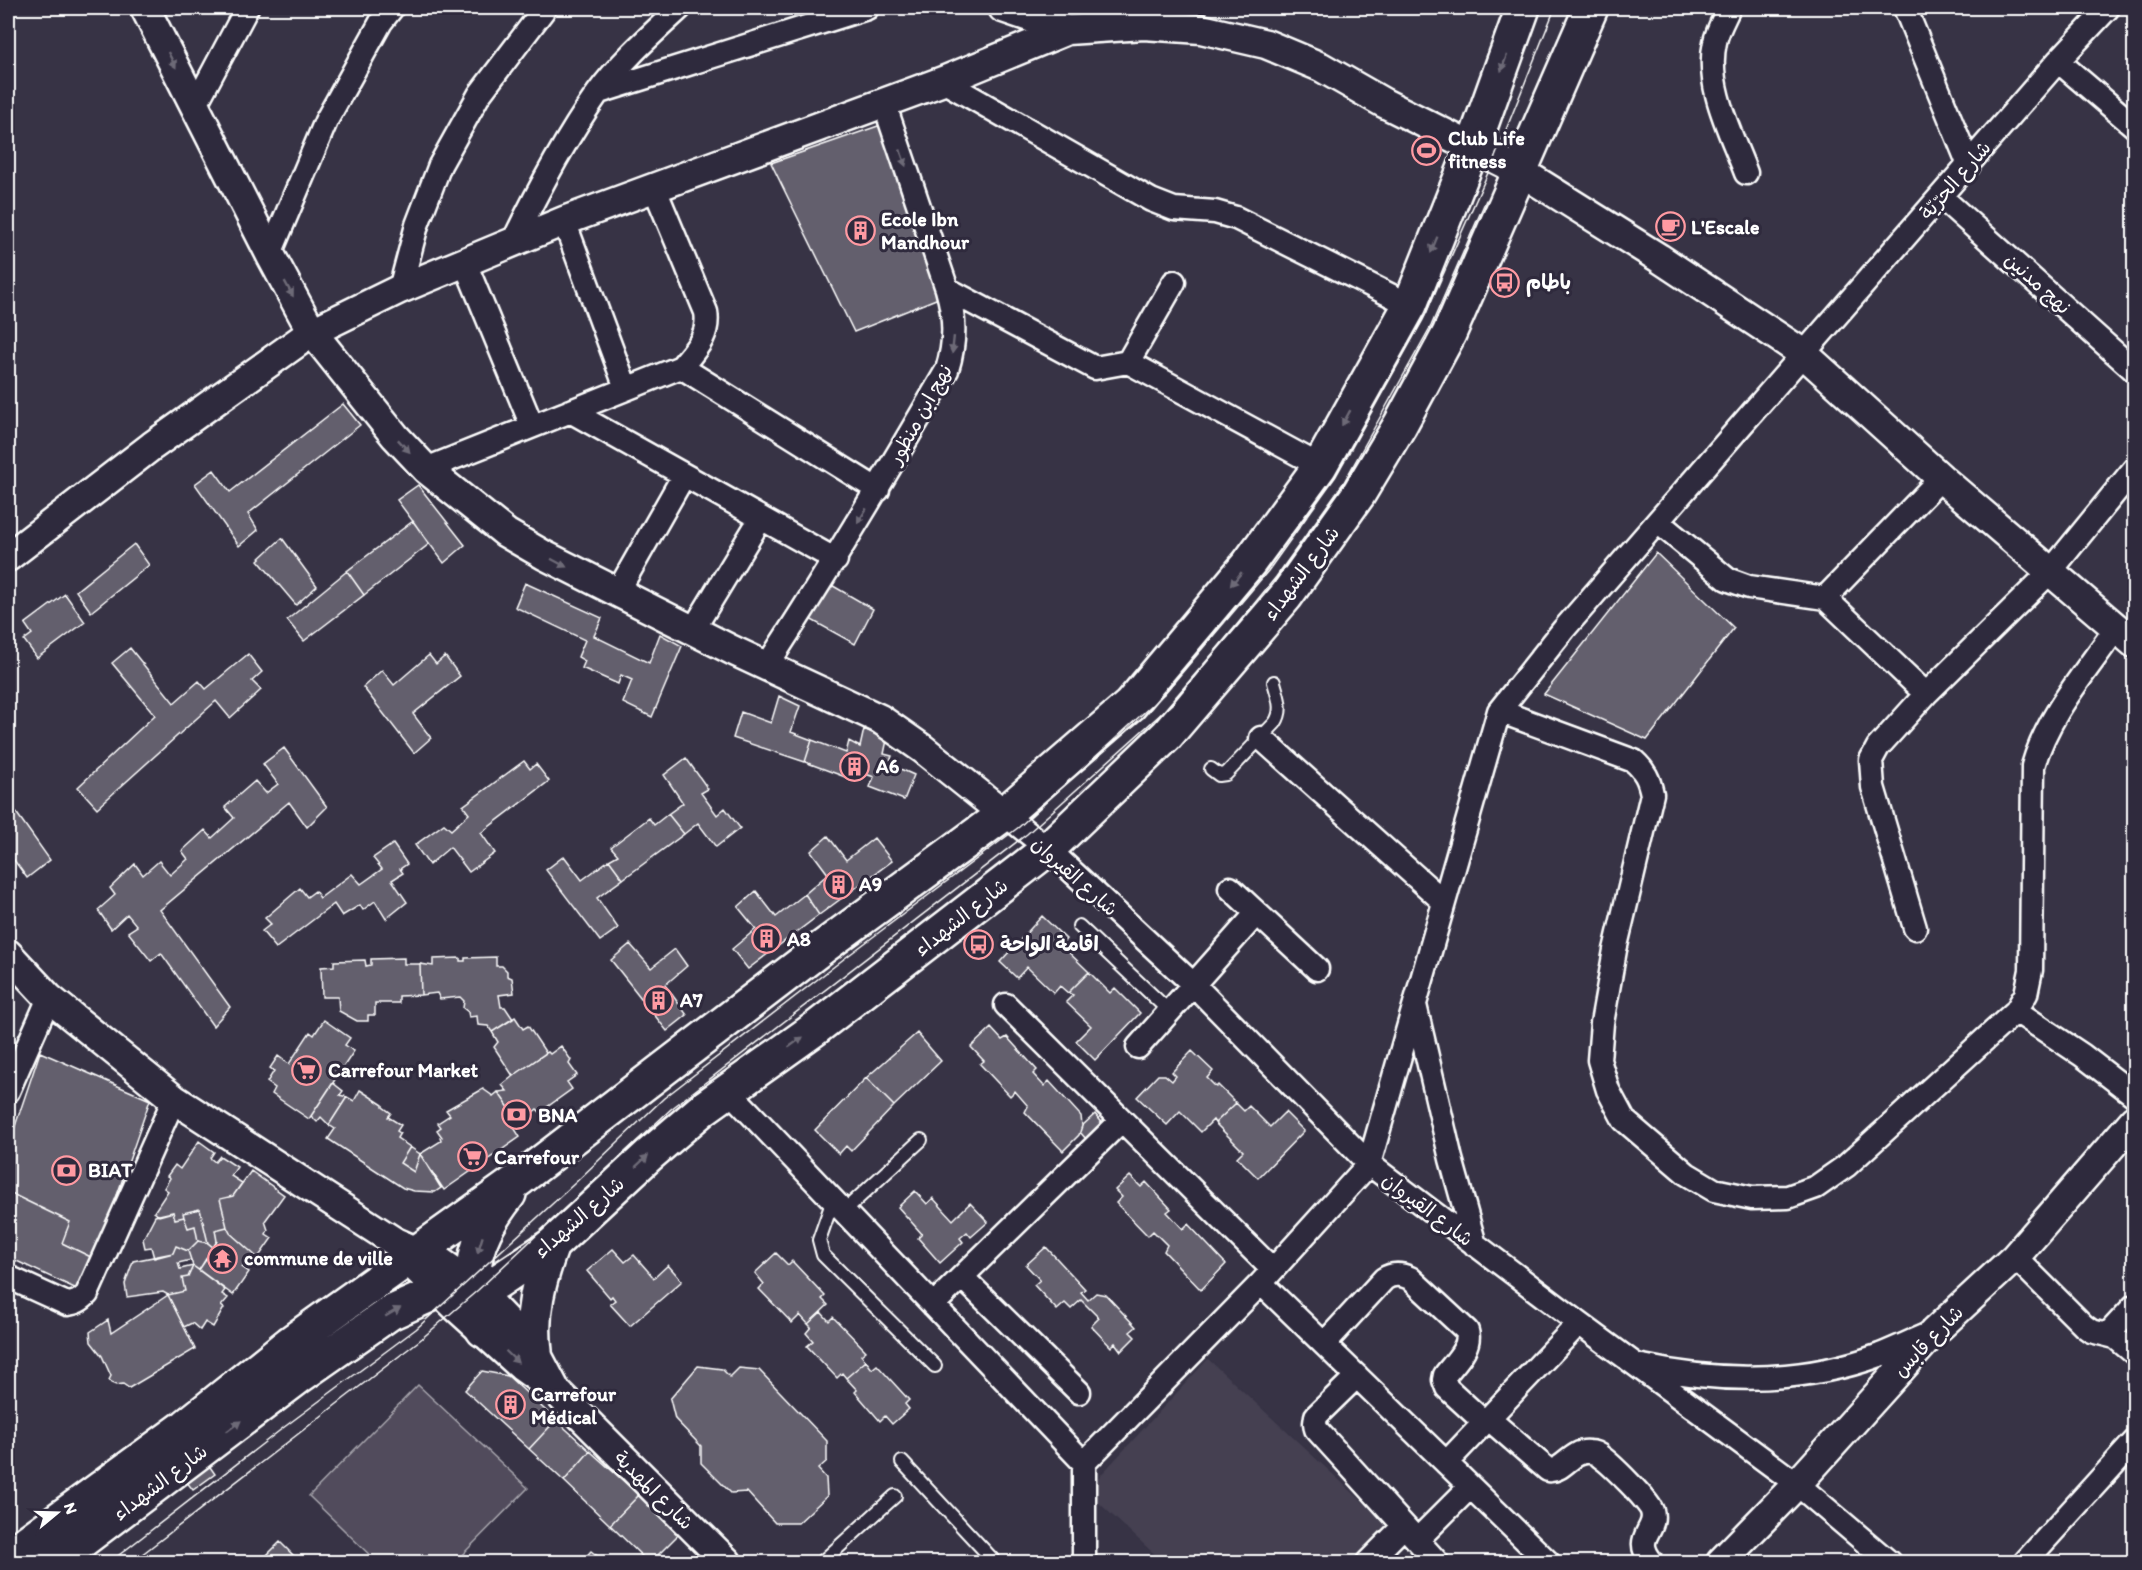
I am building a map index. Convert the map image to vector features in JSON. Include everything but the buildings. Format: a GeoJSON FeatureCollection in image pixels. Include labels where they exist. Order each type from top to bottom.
{"type":"FeatureCollection","features":[{"type":"Feature","properties":{"kind":"main road","name":"شارع الشهداء"},"geometry":{"type":"LineString","coordinates":[[8,1556],[186,1426],[407,1251],[521,1178],[823,947],[1004,814],[1130,705],[1249,563],[1320,466],[1410,305],[1473,147],[1523,8]]}},
{"type":"Feature","properties":{"kind":"main road","name":"شارع الشهداء"},"geometry":{"type":"LineString","coordinates":[[54,1563],[297,1378],[393,1311],[439,1291],[478,1290],[507,1276],[552,1245],[649,1155],[728,1090],[816,1028],[1048,849],[1167,735],[1286,596],[1358,495],[1400,425],[1449,334],[1591,8]]}},
{"type":"Feature","properties":{"kind":"main road"},"geometry":{"type":"LineString","coordinates":[[483,1330],[478,1290],[474,1278],[475,1260],[494,1213],[521,1178]]}},
{"type":"Feature","properties":{"kind":"main road"},"geometry":{"type":"LineString","coordinates":[[535,1351],[533,1332],[535,1303],[542,1272],[552,1245]]}},
{"type":"Feature","properties":{"kind":"street"},"geometry":{"type":"LineString","coordinates":[[145,8],[312,332],[395,436],[426,470],[506,532],[617,593],[766,667],[880,719],[923,749],[1004,814]]}},
{"type":"Feature","properties":{"kind":"street"},"geometry":{"type":"LineString","coordinates":[[195,106],[247,8]]}},
{"type":"Feature","properties":{"kind":"street"},"geometry":{"type":"LineString","coordinates":[[270,254],[326,121],[381,22],[392,8]]}},
{"type":"Feature","properties":{"kind":"street"},"geometry":{"type":"LineString","coordinates":[[400,289],[417,225],[440,165],[479,95],[545,8]]}},
{"type":"Feature","properties":{"kind":"street"},"geometry":{"type":"LineString","coordinates":[[513,242],[547,172],[598,92],[645,41],[680,8]]}},
{"type":"Feature","properties":{"kind":"street"},"geometry":{"type":"LineString","coordinates":[[598,92],[867,8]]}},
{"type":"Feature","properties":{"kind":"street"},"geometry":{"type":"LineString","coordinates":[[1003,8],[1085,22],[1202,29],[1266,45],[1321,67],[1384,103],[1520,171],[1659,258],[1804,354],[1941,478],[2125,635],[2049,724],[2039,745],[2033,766],[2031,970],[2026,994],[2016,1011],[1846,1166],[1816,1187],[1788,1197],[1752,1198],[1714,1190],[1687,1174],[1655,1149],[1624,1120],[1608,1090],[1599,1060],[1602,1023],[1615,950],[1652,794],[1649,781],[1644,770],[1634,760],[1499,711],[1369,1164],[1266,1276],[1084,1463]]}},
{"type":"Feature","properties":{"kind":"street"},"geometry":{"type":"LineString","coordinates":[[1729,8],[1715,40],[1712,64],[1724,113],[1746,173]]}},
{"type":"Feature","properties":{"kind":"street"},"geometry":{"type":"LineString","coordinates":[[1905,8],[1969,165]]}},
{"type":"Feature","properties":{"kind":"street","name":"شارع الحرّيّة"},"geometry":{"type":"LineString","coordinates":[[1499,711],[1564,629],[2058,61],[2108,8]]}},
{"type":"Feature","properties":{"kind":"street"},"geometry":{"type":"LineString","coordinates":[[8,556],[153,446],[312,332],[400,289],[564,221],[943,81],[1085,22]]}},
{"type":"Feature","properties":{"kind":"street"},"geometry":{"type":"LineString","coordinates":[[2058,61],[2134,126]]}},
{"type":"Feature","properties":{"kind":"street"},"geometry":{"type":"LineString","coordinates":[[943,81],[1151,200],[1174,208],[1215,212],[1236,218],[1410,305]]}},
{"type":"Feature","properties":{"kind":"street","name":"نهج ابن منظور"},"geometry":{"type":"LineString","coordinates":[[766,667],[836,560],[878,490],[947,370],[953,353],[954,313],[884,102]]}},
{"type":"Feature","properties":{"kind":"street"},"geometry":{"type":"LineString","coordinates":[[426,470],[681,367],[704,338],[707,328],[706,312],[654,187]]}},
{"type":"Feature","properties":{"kind":"street","name":"نهج مدنين"},"geometry":{"type":"LineString","coordinates":[[1941,196],[2134,370]]}},
{"type":"Feature","properties":{"kind":"street"},"geometry":{"type":"LineString","coordinates":[[564,221],[626,388]]}},
{"type":"Feature","properties":{"kind":"street"},"geometry":{"type":"LineString","coordinates":[[465,262],[532,426]]}},
{"type":"Feature","properties":{"kind":"street"},"geometry":{"type":"LineString","coordinates":[[1128,362],[1174,282]]}},
{"type":"Feature","properties":{"kind":"street"},"geometry":{"type":"LineString","coordinates":[[947,289],[1095,368],[1128,362],[1320,466]]}},
{"type":"Feature","properties":{"kind":"street"},"geometry":{"type":"LineString","coordinates":[[681,367],[878,490]]}},
{"type":"Feature","properties":{"kind":"street"},"geometry":{"type":"LineString","coordinates":[[570,411],[836,560]]}},
{"type":"Feature","properties":{"kind":"street"},"geometry":{"type":"LineString","coordinates":[[1915,928],[1874,787],[1871,760],[1878,747],[1926,694],[2050,572],[2134,469]]}},
{"type":"Feature","properties":{"kind":"street"},"geometry":{"type":"LineString","coordinates":[[617,593],[684,475]]}},
{"type":"Feature","properties":{"kind":"street"},"geometry":{"type":"LineString","coordinates":[[1825,598],[1941,478]]}},
{"type":"Feature","properties":{"kind":"street"},"geometry":{"type":"LineString","coordinates":[[693,630],[761,518]]}},
{"type":"Feature","properties":{"kind":"street"},"geometry":{"type":"LineString","coordinates":[[1658,522],[1727,579],[1749,587],[1825,598],[1926,694]]}},
{"type":"Feature","properties":{"kind":"street"},"geometry":{"type":"LineString","coordinates":[[1261,738],[1443,901]]}},
{"type":"Feature","properties":{"kind":"street","name":"شارع القيروان"},"geometry":{"type":"LineString","coordinates":[[1004,814],[1048,849],[1194,985],[1369,1164],[1797,1484],[1889,1563]]}},
{"type":"Feature","properties":{"kind":"street"},"geometry":{"type":"LineString","coordinates":[[1230,888],[1317,969]]}},
{"type":"Feature","properties":{"kind":"street"},"geometry":{"type":"LineString","coordinates":[[1138,1047],[1257,913]]}},
{"type":"Feature","properties":{"kind":"street"},"geometry":{"type":"LineString","coordinates":[[8,954],[49,998],[174,1099],[407,1251],[448,1267],[478,1290],[535,1351],[556,1391]]}},
{"type":"Feature","properties":{"kind":"street"},"geometry":{"type":"LineString","coordinates":[[8,1091],[49,998]]}},
{"type":"Feature","properties":{"kind":"street"},"geometry":{"type":"LineString","coordinates":[[1415,1002],[1451,1159],[1475,1245]]}},
{"type":"Feature","properties":{"kind":"street"},"geometry":{"type":"LineString","coordinates":[[1006,1005],[1122,1120],[1266,1276],[1324,1344],[1548,1563]]}},
{"type":"Feature","properties":{"kind":"street"},"geometry":{"type":"LineString","coordinates":[[2016,1011],[2082,1055],[2134,1095]]}},
{"type":"Feature","properties":{"kind":"street"},"geometry":{"type":"LineString","coordinates":[[728,1090],[1084,1463],[1084,1563]]}},
{"type":"Feature","properties":{"kind":"street"},"geometry":{"type":"LineString","coordinates":[[8,1277],[67,1304],[75,1304],[87,1294],[174,1099]]}},
{"type":"Feature","properties":{"kind":"street"},"geometry":{"type":"LineString","coordinates":[[933,1305],[1122,1120]]}},
{"type":"Feature","properties":{"kind":"street","name":"شارع قابس"},"geometry":{"type":"LineString","coordinates":[[1721,1563],[1797,1484],[1935,1331],[2014,1257],[2134,1120]]}},
{"type":"Feature","properties":{"kind":"street"},"geometry":{"type":"LineString","coordinates":[[407,1251],[439,1291],[521,1366],[556,1391]]}},
{"type":"Feature","properties":{"kind":"street"},"geometry":{"type":"LineString","coordinates":[[2014,1257],[2084,1326],[2123,1342],[2134,1353]]}},
{"type":"Feature","properties":{"kind":"street"},"geometry":{"type":"LineString","coordinates":[[1324,1344],[1384,1279],[1390,1275],[1403,1275],[1410,1278],[1467,1331],[1469,1336],[1467,1345],[1445,1375],[1444,1380],[1448,1388],[1548,1470],[1557,1469],[1575,1454],[1582,1452],[1598,1454],[1605,1459],[1650,1506],[1653,1519],[1644,1542],[1647,1557],[1652,1563]]}},
{"type":"Feature","properties":{"kind":"street"},"geometry":{"type":"LineString","coordinates":[[962,1277],[1079,1392]]}},
{"type":"Feature","properties":{"kind":"street"},"geometry":{"type":"LineString","coordinates":[[2108,1334],[2134,1306]]}},
{"type":"Feature","properties":{"kind":"street"},"geometry":{"type":"LineString","coordinates":[[1446,1463],[1579,1323]]}},
{"type":"Feature","properties":{"kind":"street"},"geometry":{"type":"LineString","coordinates":[[1635,1365],[1676,1374],[1719,1378],[1762,1378],[1822,1371],[1880,1355],[1935,1331]]}},
{"type":"Feature","properties":{"kind":"street"},"geometry":{"type":"LineString","coordinates":[[1358,1376],[1316,1416],[1316,1429],[1437,1563]]}},
{"type":"Feature","properties":{"kind":"street","name":"شارع المهدية"},"geometry":{"type":"LineString","coordinates":[[556,1391],[727,1563]]}},
{"type":"Feature","properties":{"kind":"street"},"geometry":{"type":"LineString","coordinates":[[2025,1563],[2134,1442]]}},
{"type":"Feature","properties":{"kind":"street"},"geometry":{"type":"LineString","coordinates":[[1368,1563],[1470,1487]]}},
{"type":"Feature","properties":{"kind":"lane"},"geometry":{"type":"LineString","coordinates":[[1211,770],[1219,775],[1226,774],[1275,723],[1281,713],[1274,682]]}},
{"type":"Feature","properties":{"kind":"lane"},"geometry":{"type":"LineString","coordinates":[[1079,926],[1170,1012]]}},
{"type":"Feature","properties":{"kind":"lane"},"geometry":{"type":"LineString","coordinates":[[921,1140],[838,1206],[820,1233],[819,1240],[823,1255],[935,1366]]}},
{"type":"Feature","properties":{"kind":"lane"},"geometry":{"type":"LineString","coordinates":[[902,1462],[995,1563]]}},
{"type":"Feature","properties":{"kind":"lane"},"geometry":{"type":"LineString","coordinates":[[822,1563],[896,1496]]}},
{"type":"Feature","properties":{"kind":"shaded area"},"geometry":{"type":"Polygon","coordinates":[[[1208,1359],[1390,1527],[1357,1562],[1163,1562],[1086,1491],[1208,1359]]]}},
{"type":"Feature","properties":{"kind":"shaded area"},"geometry":{"type":"Polygon","coordinates":[[[418,1385],[528,1488],[455,1562],[377,1562],[309,1496],[418,1385]]]}},
{"type":"Feature","properties":{"kind":"tram line"},"geometry":{"type":"LineString","coordinates":[[110,1562],[283,1428],[416,1329],[664,1098],[1019,827],[1164,694],[1268,571],[1336,476],[1423,320],[1495,157],[1555,8]]}},
{"type":"Feature","properties":{"kind":"tram line"},"geometry":{"type":"LineString","coordinates":[[132,1562],[420,1340],[478,1290],[671,1109],[1027,834],[1172,704],[1276,577],[1344,482],[1431,326],[1486,200]]}},
{"type":"Feature","properties":{"kind":"place","name":"Club Life fitness"},"geometry":{"type":"Point","coordinates":[1427,150]}},
{"type":"Feature","properties":{"kind":"place","name":"L'Escale"},"geometry":{"type":"Point","coordinates":[1670,227]}},
{"type":"Feature","properties":{"kind":"place","name":"Ecole Ibn Mandhour"},"geometry":{"type":"Point","coordinates":[860,230]}},
{"type":"Feature","properties":{"kind":"place","name":"باطام"},"geometry":{"type":"Point","coordinates":[1505,282]}},
{"type":"Feature","properties":{"kind":"place","name":"A6"},"geometry":{"type":"Point","coordinates":[855,766]}},
{"type":"Feature","properties":{"kind":"place","name":"A9"},"geometry":{"type":"Point","coordinates":[838,884]}},
{"type":"Feature","properties":{"kind":"place","name":"A8"},"geometry":{"type":"Point","coordinates":[766,939]}},
{"type":"Feature","properties":{"kind":"place","name":"اقامة الواحة"},"geometry":{"type":"Point","coordinates":[979,944]}},
{"type":"Feature","properties":{"kind":"place","name":"A7"},"geometry":{"type":"Point","coordinates":[659,1000]}},
{"type":"Feature","properties":{"kind":"place","name":"Carrefour Market"},"geometry":{"type":"Point","coordinates":[307,1070]}},
{"type":"Feature","properties":{"kind":"place","name":"BNA"},"geometry":{"type":"Point","coordinates":[517,1115]}},
{"type":"Feature","properties":{"kind":"place","name":"Carrefour"},"geometry":{"type":"Point","coordinates":[473,1157]}},
{"type":"Feature","properties":{"kind":"place","name":"BIAT"},"geometry":{"type":"Point","coordinates":[67,1170]}},
{"type":"Feature","properties":{"kind":"place","name":"commune de ville"},"geometry":{"type":"Point","coordinates":[223,1258]}},
{"type":"Feature","properties":{"kind":"place","name":"Carrefour Médical"},"geometry":{"type":"Point","coordinates":[510,1405]}}]}
